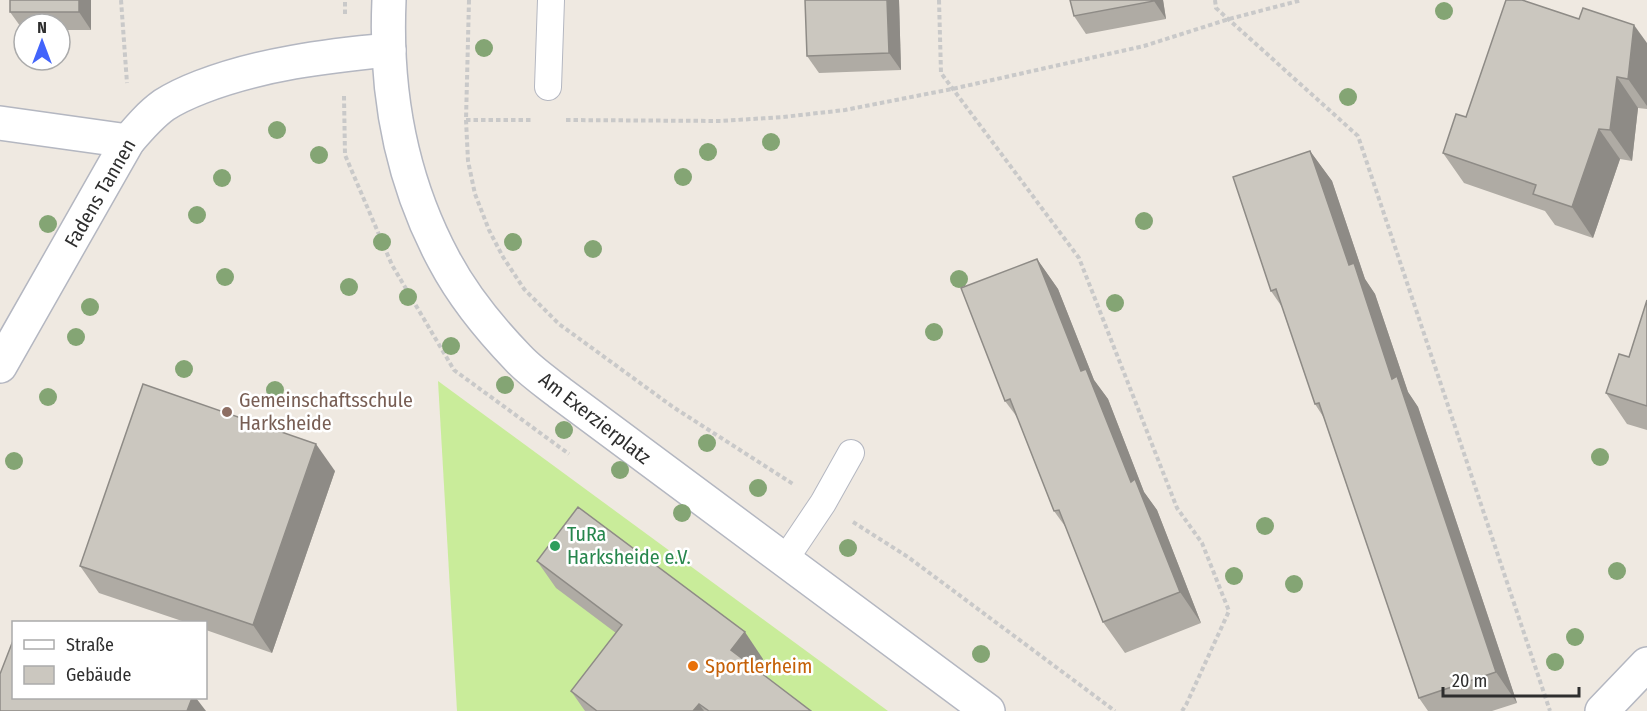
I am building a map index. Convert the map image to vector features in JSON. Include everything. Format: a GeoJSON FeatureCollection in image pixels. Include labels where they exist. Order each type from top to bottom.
{"type":"FeatureCollection","features":[{"type":"Feature","properties":{"kind":"street","name":"Am Exerzierplatz"},"geometry":{"type":"LineString","coordinates":[[389,0],[391,85],[396,121],[414,192],[444,261],[491,329],[520,360],[552,387],[988,711]]}},
{"type":"Feature","properties":{"kind":"street","name":"Fadens Tannen"},"geometry":{"type":"LineString","coordinates":[[0,366],[137,130],[164,105],[185,94],[248,71],[344,54],[389,50]]}},
{"type":"Feature","properties":{"kind":"street"},"geometry":{"type":"LineString","coordinates":[[0,123],[137,130]]}},
{"type":"Feature","properties":{"kind":"street"},"geometry":{"type":"LineString","coordinates":[[1602,711],[1647,664]]}},
{"type":"Feature","properties":{"kind":"lane"},"geometry":{"type":"LineString","coordinates":[[549,87],[551,0]]}},
{"type":"Feature","properties":{"kind":"lane"},"geometry":{"type":"LineString","coordinates":[[784,561],[823,503],[851,453]]}},
{"type":"Feature","properties":{"kind":"path"},"geometry":{"type":"LineString","coordinates":[[121,0],[126,80],[137,130]]}},
{"type":"Feature","properties":{"kind":"path"},"geometry":{"type":"LineString","coordinates":[[469,0],[466,120],[468,161],[475,194],[489,230],[524,290],[559,324],[673,407],[908,557],[1115,711]]}},
{"type":"Feature","properties":{"kind":"path"},"geometry":{"type":"LineString","coordinates":[[939,0],[941,74],[1079,258],[1177,508],[1202,543],[1229,611],[1182,711]]}},
{"type":"Feature","properties":{"kind":"path"},"geometry":{"type":"LineString","coordinates":[[1215,0],[1216,8],[1358,136],[1550,711]]}},
{"type":"Feature","properties":{"kind":"path"},"geometry":{"type":"LineString","coordinates":[[561,120],[721,121],[783,117],[855,108],[1144,46],[1229,19],[1302,0]]}},
{"type":"Feature","properties":{"kind":"path"},"geometry":{"type":"LineString","coordinates":[[466,120],[537,120]]}},
{"type":"Feature","properties":{"kind":"green space","name":"TuRa Harksheide e.V."},"geometry":{"type":"Polygon","coordinates":[[[438,381],[888,711],[457,711],[438,381]]]}},
{"type":"Feature","properties":{"kind":"building"},"geometry":{"type":"Polygon","coordinates":[[[10,0],[79,0],[79,12],[10,12],[10,0]]]}},
{"type":"Feature","properties":{"kind":"building"},"geometry":{"type":"Polygon","coordinates":[[[805,0],[887,0],[889,53],[807,56],[805,0]]]}},
{"type":"Feature","properties":{"kind":"building"},"geometry":{"type":"Polygon","coordinates":[[[1070,0],[1154,0],[1154,1],[1074,16],[1070,0]]]}},
{"type":"Feature","properties":{"kind":"building"},"geometry":{"type":"Polygon","coordinates":[[[1506,0],[1522,0],[1579,19],[1583,8],[1634,25],[1628,79],[1617,77],[1610,130],[1599,129],[1572,207],[1533,194],[1536,185],[1443,153],[1456,114],[1466,117],[1506,0]]]}},
{"type":"Feature","properties":{"kind":"building"},"geometry":{"type":"Polygon","coordinates":[[[1310,151],[1349,265],[1354,263],[1392,379],[1397,376],[1496,672],[1419,698],[1319,403],[1315,404],[1276,289],[1271,291],[1233,177],[1310,151]]]}},
{"type":"Feature","properties":{"kind":"building"},"geometry":{"type":"Polygon","coordinates":[[[1037,259],[1081,371],[1086,369],[1131,482],[1135,479],[1180,592],[1103,622],[1059,510],[1054,511],[1010,399],[1005,401],[961,288],[1037,259]]]}},
{"type":"Feature","properties":{"kind":"building"},"geometry":{"type":"Polygon","coordinates":[[[1647,300],[1647,406],[1606,393],[1619,354],[1629,357],[1647,300]]]}},
{"type":"Feature","properties":{"kind":"building"},"geometry":{"type":"Polygon","coordinates":[[[143,384],[316,444],[253,625],[80,566],[143,384]]]}},
{"type":"Feature","properties":{"kind":"building"},"geometry":{"type":"Polygon","coordinates":[[[578,507],[745,632],[731,650],[811,711],[709,711],[699,704],[693,711],[597,711],[571,691],[622,625],[537,561],[578,507]]]}},
{"type":"Feature","properties":{"kind":"building"},"geometry":{"type":"Polygon","coordinates":[[[12,643],[12,699],[192,699],[187,711],[0,711],[0,674],[12,643]]]}},
{"type":"Feature","properties":{"kind":"place","name":"Gemeinschaftsschule Harksheide"},"geometry":{"type":"Point","coordinates":[227,412]}},
{"type":"Feature","properties":{"kind":"place","name":"TuRa Harksheide e.V."},"geometry":{"type":"Point","coordinates":[555,546]}},
{"type":"Feature","properties":{"kind":"place","name":"Sportlerheim"},"geometry":{"type":"Point","coordinates":[693,666]}}]}
